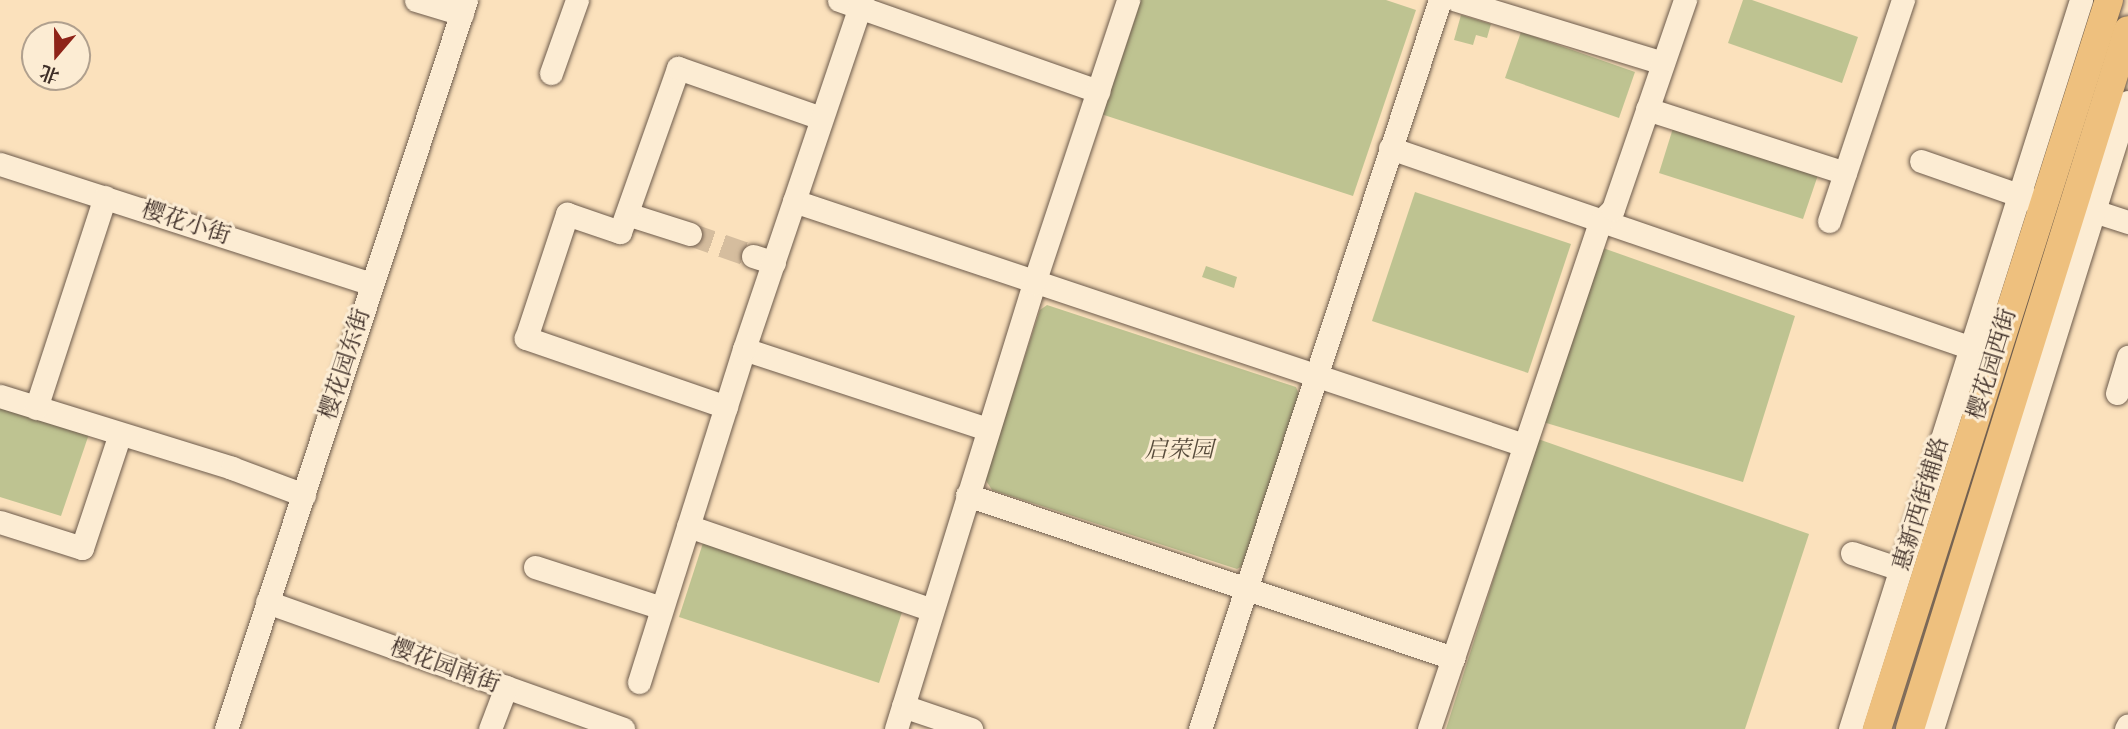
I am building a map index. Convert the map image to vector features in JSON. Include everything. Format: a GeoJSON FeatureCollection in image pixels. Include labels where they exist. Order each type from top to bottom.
{"type":"FeatureCollection","features":[{"type":"Feature","properties":{"kind":"main road","name":"樱花园西街"},"geometry":{"type":"LineString","coordinates":[[1877,729],[1982,352],[2031,199],[2109,0]]}},
{"type":"Feature","properties":{"kind":"main road","name":"樱花园西街"},"geometry":{"type":"LineString","coordinates":[[1910,729],[2082,213],[2128,30]]}},
{"type":"Feature","properties":{"kind":"street"},"geometry":{"type":"LineString","coordinates":[[416,0],[464,7]]}},
{"type":"Feature","properties":{"kind":"street"},"geometry":{"type":"LineString","coordinates":[[551,73],[577,0]]}},
{"type":"Feature","properties":{"kind":"street"},"geometry":{"type":"LineString","coordinates":[[896,729],[1034,284],[1128,0]]}},
{"type":"Feature","properties":{"kind":"street"},"geometry":{"type":"LineString","coordinates":[[1200,729],[1440,0]]}},
{"type":"Feature","properties":{"kind":"street"},"geometry":{"type":"LineString","coordinates":[[1457,0],[1663,63]]}},
{"type":"Feature","properties":{"kind":"street"},"geometry":{"type":"LineString","coordinates":[[1429,729],[1600,222],[1612,209],[1685,0]]}},
{"type":"Feature","properties":{"kind":"street"},"geometry":{"type":"LineString","coordinates":[[1829,221],[1903,0]]}},
{"type":"Feature","properties":{"kind":"street"},"geometry":{"type":"LineString","coordinates":[[1921,161],[2031,199],[2081,0]]}},
{"type":"Feature","properties":{"kind":"street"},"geometry":{"type":"LineString","coordinates":[[639,682],[744,349],[763,260],[794,201],[854,2],[1098,91]]}},
{"type":"Feature","properties":{"kind":"street","name":"樱花园东街"},"geometry":{"type":"LineString","coordinates":[[226,729],[464,7]]}},
{"type":"Feature","properties":{"kind":"street"},"geometry":{"type":"LineString","coordinates":[[726,407],[526,338],[567,214],[620,232],[678,68],[821,118]]}},
{"type":"Feature","properties":{"kind":"street"},"geometry":{"type":"LineString","coordinates":[[1932,729],[2082,213],[2128,102]]}},
{"type":"Feature","properties":{"kind":"street"},"geometry":{"type":"LineString","coordinates":[[1647,109],[1845,173]]}},
{"type":"Feature","properties":{"kind":"street"},"geometry":{"type":"LineString","coordinates":[[1390,148],[1982,352]]}},
{"type":"Feature","properties":{"kind":"street","name":"樱花小街"},"geometry":{"type":"LineString","coordinates":[[0,164],[371,284]]}},
{"type":"Feature","properties":{"kind":"street"},"geometry":{"type":"LineString","coordinates":[[36,408],[105,197]]}},
{"type":"Feature","properties":{"kind":"street"},"geometry":{"type":"LineString","coordinates":[[794,201],[1034,284],[1524,445]]}},
{"type":"Feature","properties":{"kind":"street"},"geometry":{"type":"LineString","coordinates":[[2082,213],[2128,222]]}},
{"type":"Feature","properties":{"kind":"street"},"geometry":{"type":"LineString","coordinates":[[626,214],[690,234]]}},
{"type":"Feature","properties":{"kind":"street"},"geometry":{"type":"LineString","coordinates":[[744,349],[988,429]]}},
{"type":"Feature","properties":{"kind":"street","name":"惠新西街辅路"},"geometry":{"type":"LineString","coordinates":[[1850,729],[1900,569],[1982,352]]}},
{"type":"Feature","properties":{"kind":"street"},"geometry":{"type":"LineString","coordinates":[[2117,393],[2128,357]]}},
{"type":"Feature","properties":{"kind":"street"},"geometry":{"type":"LineString","coordinates":[[0,396],[232,468],[304,495]]}},
{"type":"Feature","properties":{"kind":"street"},"geometry":{"type":"LineString","coordinates":[[0,522],[82,548],[120,434]]}},
{"type":"Feature","properties":{"kind":"street"},"geometry":{"type":"LineString","coordinates":[[967,495],[1453,658]]}},
{"type":"Feature","properties":{"kind":"street"},"geometry":{"type":"LineString","coordinates":[[688,526],[932,610]]}},
{"type":"Feature","properties":{"kind":"street"},"geometry":{"type":"LineString","coordinates":[[1852,553],[1900,569]]}},
{"type":"Feature","properties":{"kind":"street"},"geometry":{"type":"LineString","coordinates":[[535,567],[663,608]]}},
{"type":"Feature","properties":{"kind":"street","name":"樱花园南街"},"geometry":{"type":"LineString","coordinates":[[267,602],[623,729]]}},
{"type":"Feature","properties":{"kind":"street"},"geometry":{"type":"LineString","coordinates":[[490,729],[506,688]]}},
{"type":"Feature","properties":{"kind":"street"},"geometry":{"type":"LineString","coordinates":[[903,706],[971,729]]}},
{"type":"Feature","properties":{"kind":"green space"},"geometry":{"type":"Polygon","coordinates":[[[1137,0],[1386,0],[1416,10],[1353,196],[1101,114],[1137,0]]]}},
{"type":"Feature","properties":{"kind":"green space"},"geometry":{"type":"Polygon","coordinates":[[[1743,0],[1752,0],[1858,37],[1842,83],[1728,43],[1743,0]]]}},
{"type":"Feature","properties":{"kind":"green space"},"geometry":{"type":"Polygon","coordinates":[[[1461,15],[1491,24],[1487,38],[1476,35],[1473,45],[1454,40],[1461,15]]]}},
{"type":"Feature","properties":{"kind":"green space"},"geometry":{"type":"Polygon","coordinates":[[[1521,32],[1635,72],[1619,118],[1505,78],[1521,32]]]}},
{"type":"Feature","properties":{"kind":"green space"},"geometry":{"type":"Polygon","coordinates":[[[1674,125],[1819,172],[1803,219],[1659,173],[1674,125]]]}},
{"type":"Feature","properties":{"kind":"green space"},"geometry":{"type":"Polygon","coordinates":[[[1415,192],[1571,244],[1528,373],[1372,321],[1415,192]]]}},
{"type":"Feature","properties":{"kind":"green space"},"geometry":{"type":"Polygon","coordinates":[[[1603,248],[1795,316],[1743,482],[1543,422],[1603,248]]]}},
{"type":"Feature","properties":{"kind":"green space"},"geometry":{"type":"Polygon","coordinates":[[[1206,266],[1237,277],[1234,288],[1202,277],[1206,266]]]}},
{"type":"Feature","properties":{"kind":"green space","name":"启荣园"},"geometry":{"type":"Polygon","coordinates":[[[1047,305],[1296,387],[1300,397],[1242,566],[1237,569],[992,490],[985,479],[1040,310],[1047,305]]]}},
{"type":"Feature","properties":{"kind":"green space"},"geometry":{"type":"Polygon","coordinates":[[[0,404],[89,434],[61,516],[0,497],[0,404]]]}},
{"type":"Feature","properties":{"kind":"green space"},"geometry":{"type":"Polygon","coordinates":[[[1538,439],[1809,534],[1745,729],[1446,729],[1538,439]]]}},
{"type":"Feature","properties":{"kind":"green space"},"geometry":{"type":"Polygon","coordinates":[[[703,543],[903,609],[879,683],[679,617],[703,543]]]}},
{"type":"Feature","properties":{"kind":"tunnel"},"geometry":{"type":"LineString","coordinates":[[690,234],[753,256]]}}]}
